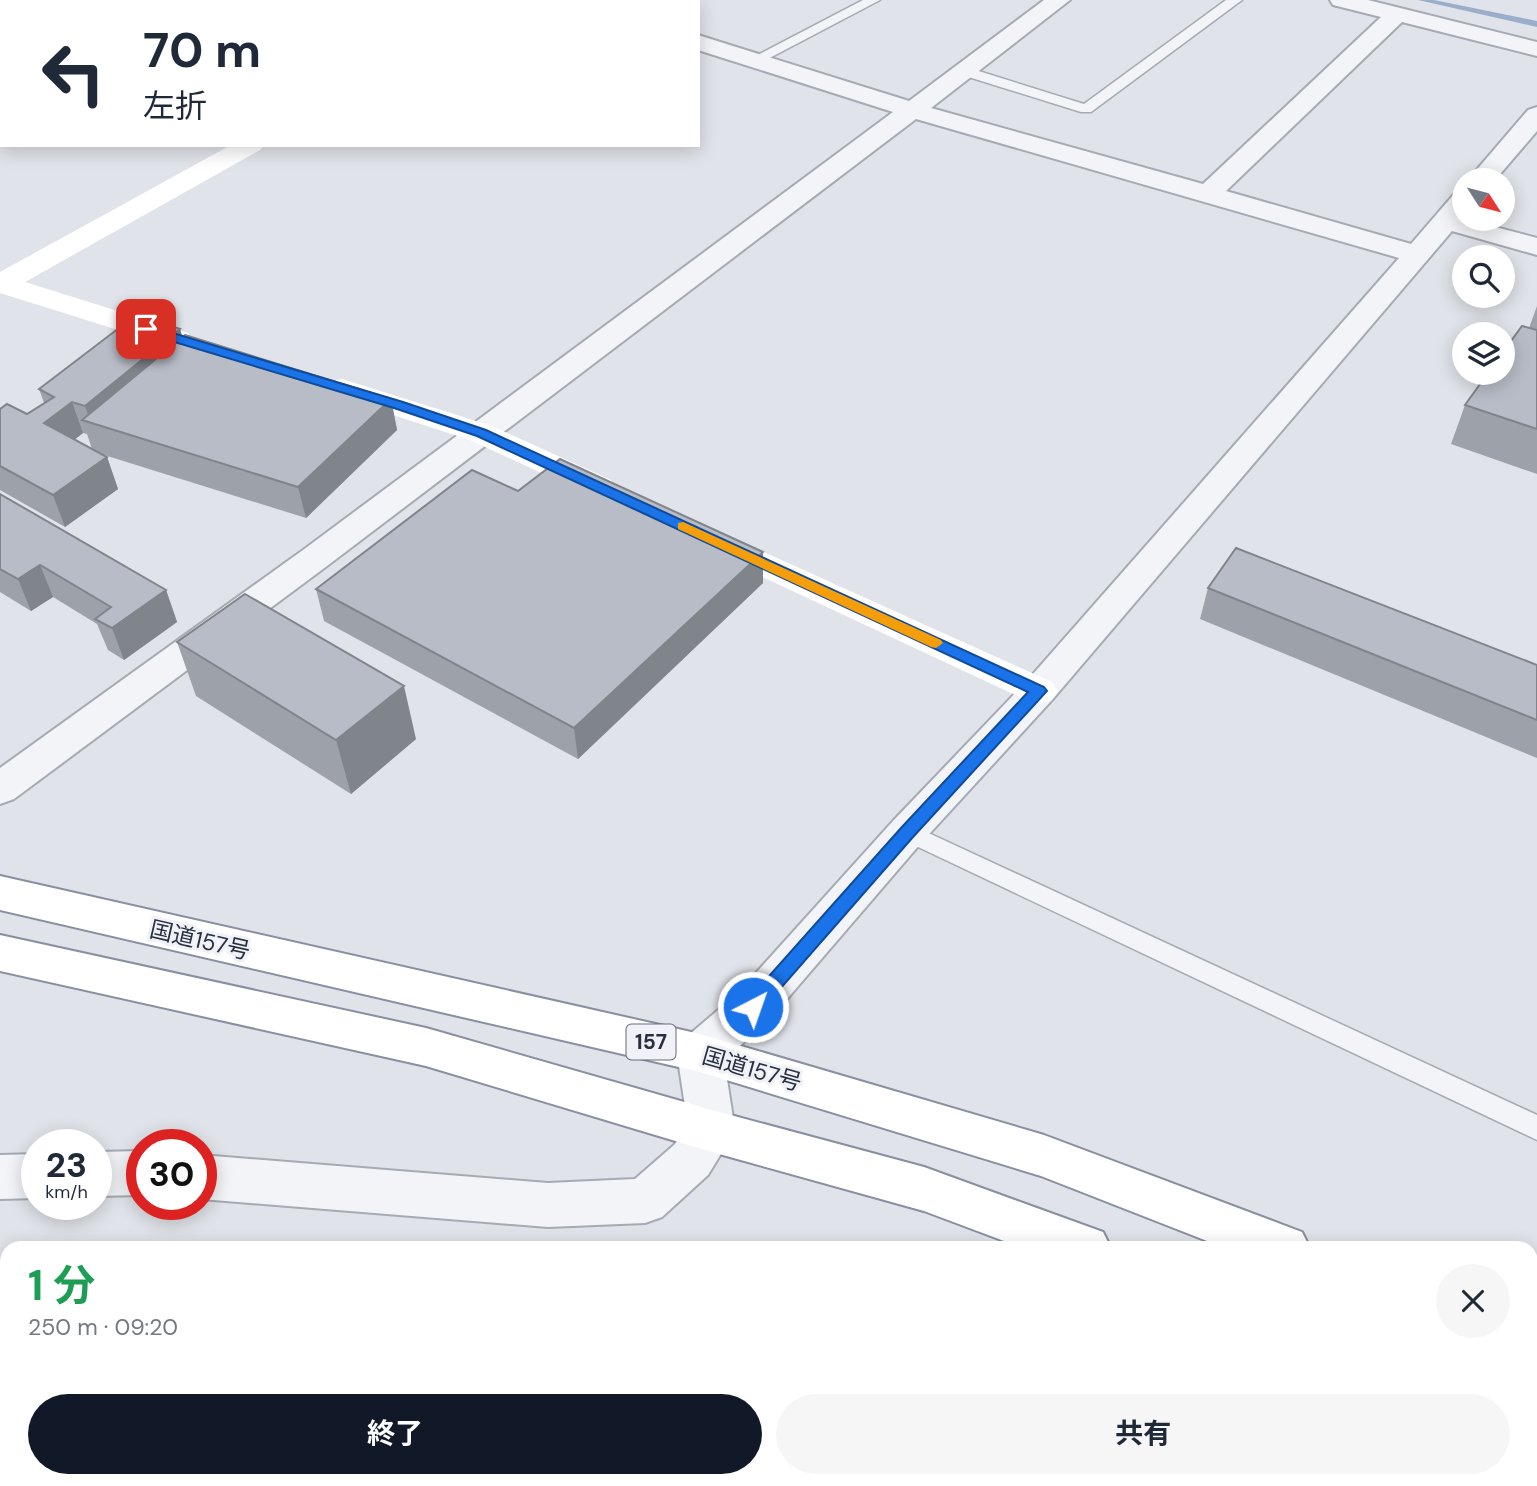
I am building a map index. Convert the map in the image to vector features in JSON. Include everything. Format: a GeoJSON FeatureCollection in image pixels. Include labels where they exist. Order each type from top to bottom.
{"type":"FeatureCollection","features":[{"type":"Feature","properties":{"kind":"main road"},"geometry":{"type":"LineString","coordinates":[[1,283],[247,147]]}},
{"type":"Feature","properties":{"kind":"main road"},"geometry":{"type":"LineString","coordinates":[[1,283],[44,299],[202,346]]}},
{"type":"Feature","properties":{"kind":"main road"},"geometry":{"type":"LineString","coordinates":[[320,381],[481,433],[634,503]]}},
{"type":"Feature","properties":{"kind":"main road"},"geometry":{"type":"LineString","coordinates":[[684,527],[1039,691]]}},
{"type":"Feature","properties":{"kind":"main road","name":"国道157号"},"geometry":{"type":"LineString","coordinates":[[0,893],[700,1053],[1044,1156],[1267,1241]]}},
{"type":"Feature","properties":{"kind":"main road"},"geometry":{"type":"LineString","coordinates":[[0,953],[425,1047],[712,1131],[924,1189],[1067,1241]]}},
{"type":"Feature","properties":{"kind":"street"},"geometry":{"type":"LineString","coordinates":[[0,789],[1059,0]]}},
{"type":"Feature","properties":{"kind":"street"},"geometry":{"type":"LineString","coordinates":[[1341,0],[1537,50]]}},
{"type":"Feature","properties":{"kind":"street"},"geometry":{"type":"LineString","coordinates":[[1208,194],[1397,14]]}},
{"type":"Feature","properties":{"kind":"street"},"geometry":{"type":"LineString","coordinates":[[700,43],[912,110],[1417,254]]}},
{"type":"Feature","properties":{"kind":"street"},"geometry":{"type":"LineString","coordinates":[[1491,168],[1537,115]]}},
{"type":"Feature","properties":{"kind":"street"},"geometry":{"type":"LineString","coordinates":[[217,1178],[548,1205],[645,1201],[691,1160],[712,1131],[700,1053],[753,1007],[907,832],[1039,691],[1452,215]]}},
{"type":"Feature","properties":{"kind":"street"},"geometry":{"type":"LineString","coordinates":[[1502,231],[1537,247]]}},
{"type":"Feature","properties":{"kind":"street"},"geometry":{"type":"LineString","coordinates":[[0,1177],[21,1176]]}},
{"type":"Feature","properties":{"kind":"lane"},"geometry":{"type":"LineString","coordinates":[[755,60],[873,0]]}},
{"type":"Feature","properties":{"kind":"lane"},"geometry":{"type":"LineString","coordinates":[[964,71],[1086,109],[1235,0]]}},
{"type":"Feature","properties":{"kind":"lane"},"geometry":{"type":"LineString","coordinates":[[907,832],[1537,1128]]}},
{"type":"Feature","properties":{"kind":"building"},"geometry":{"type":"Polygon","coordinates":[[[136,315],[180,329],[85,406],[72,402],[44,423],[107,457],[53,495],[0,466],[0,409],[7,404],[27,414],[54,397],[39,389],[136,315]]]}},
{"type":"Feature","properties":{"kind":"building"},"geometry":{"type":"Polygon","coordinates":[[[1522,326],[1537,330],[1537,429],[1465,405],[1479,385],[1515,385],[1515,336],[1522,326]]]}},
{"type":"Feature","properties":{"kind":"building"},"geometry":{"type":"Polygon","coordinates":[[[185,335],[391,399],[298,487],[82,420],[185,335]]]}},
{"type":"Feature","properties":{"kind":"building"},"geometry":{"type":"Polygon","coordinates":[[[560,459],[763,552],[574,728],[316,589],[472,470],[518,491],[560,459]]]}},
{"type":"Feature","properties":{"kind":"building"},"geometry":{"type":"Polygon","coordinates":[[[0,494],[166,590],[112,628],[95,619],[111,607],[40,565],[18,579],[0,569],[0,494]]]}},
{"type":"Feature","properties":{"kind":"building"},"geometry":{"type":"Polygon","coordinates":[[[1236,548],[1537,665],[1537,720],[1208,588],[1236,548]]]}},
{"type":"Feature","properties":{"kind":"building"},"geometry":{"type":"Polygon","coordinates":[[[245,594],[404,686],[336,740],[177,642],[245,594]]]}},
{"type":"Feature","properties":{"kind":"waterway"},"geometry":{"type":"LineString","coordinates":[[1422,0],[1537,24]]}},
{"type":"Feature","properties":{"kind":"slow traffic"},"geometry":{"type":"LineString","coordinates":[[683,526],[936,643]]}},
{"type":"Feature","properties":{"kind":"route"},"geometry":{"type":"LineString","coordinates":[[146,329],[399,405],[481,433],[1039,691],[907,832],[753,1007]]}}]}
